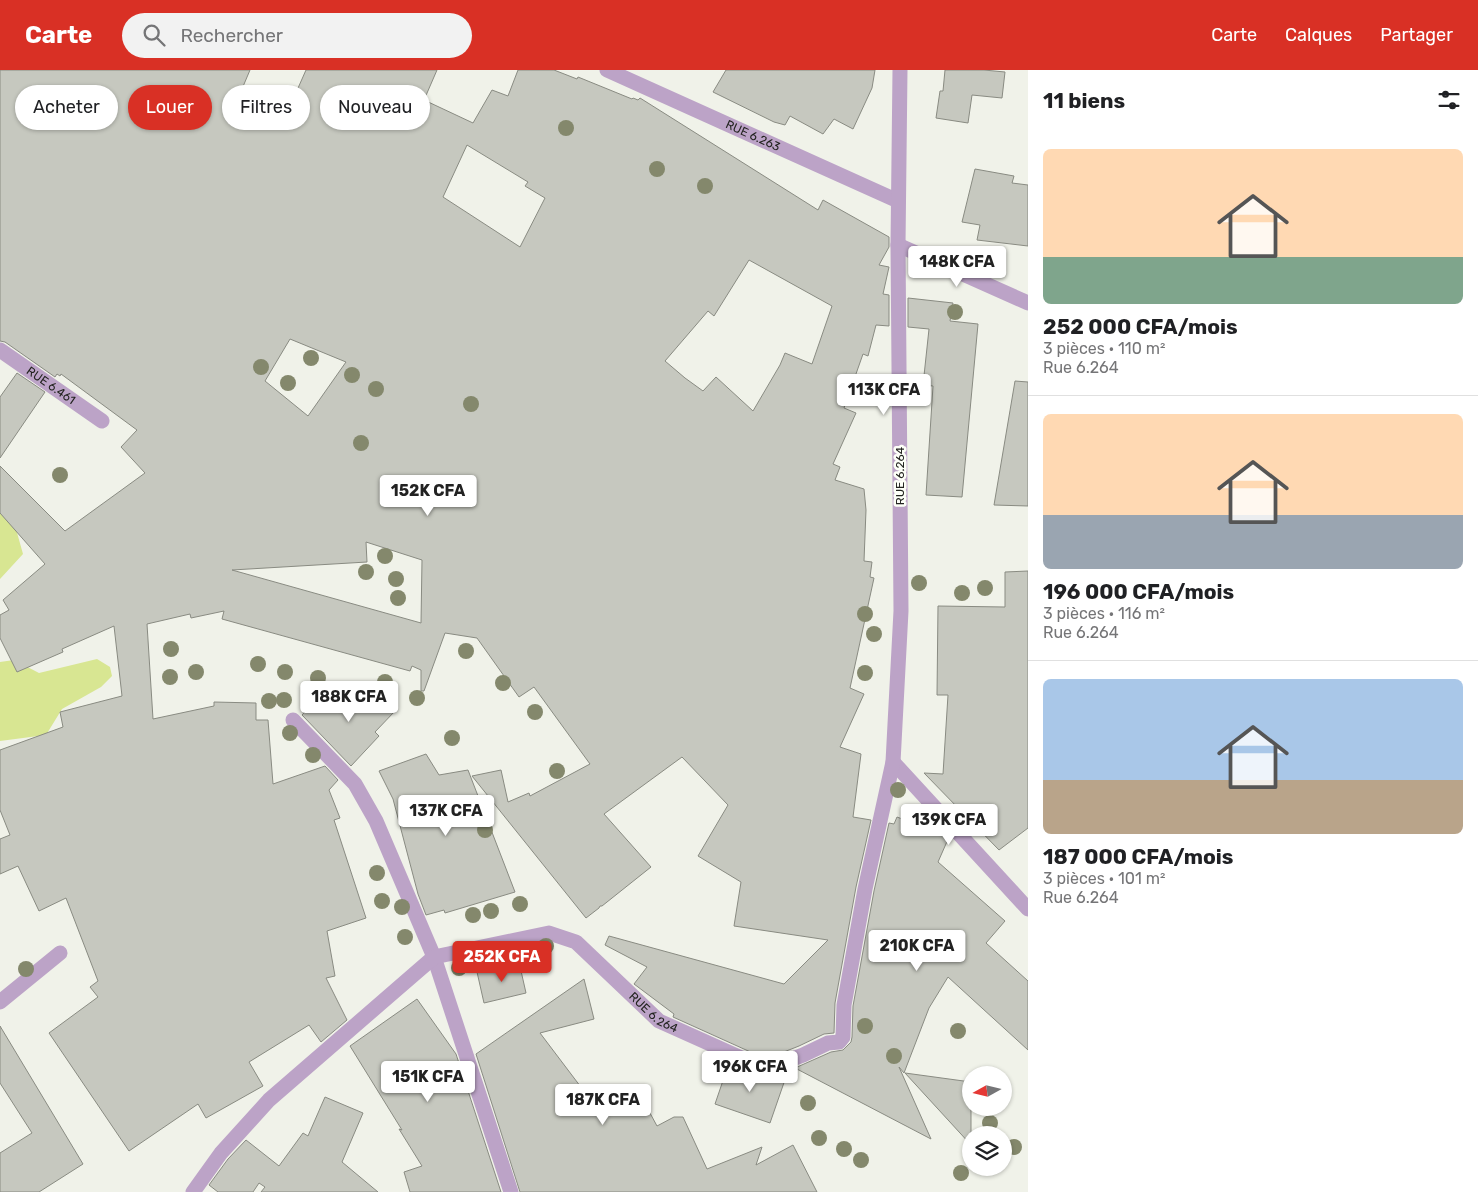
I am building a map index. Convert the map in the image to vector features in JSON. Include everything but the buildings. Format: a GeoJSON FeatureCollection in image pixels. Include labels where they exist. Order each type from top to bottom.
{"type":"FeatureCollection","features":[{"type":"Feature","properties":{"kind":"street","name":"RUE 6.263"},"geometry":{"type":"LineString","coordinates":[[607,70],[898,201]]}},
{"type":"Feature","properties":{"kind":"street","name":"RUE 6.264"},"geometry":{"type":"LineString","coordinates":[[434,956],[550,933],[576,942],[659,1021],[766,1069],[803,1055],[828,1042],[838,1042],[843,1037],[844,1005],[892,762],[901,611],[898,245],[900,70]]}},
{"type":"Feature","properties":{"kind":"street"},"geometry":{"type":"LineString","coordinates":[[898,245],[1028,303]]}},
{"type":"Feature","properties":{"kind":"street","name":"RUE 6.461"},"geometry":{"type":"LineString","coordinates":[[0,350],[102,422]]}},
{"type":"Feature","properties":{"kind":"street"},"geometry":{"type":"LineString","coordinates":[[293,720],[355,784],[376,820],[434,956],[511,1192]]}},
{"type":"Feature","properties":{"kind":"street"},"geometry":{"type":"LineString","coordinates":[[892,762],[1028,909]]}},
{"type":"Feature","properties":{"kind":"street"},"geometry":{"type":"LineString","coordinates":[[0,1002],[60,953]]}},
{"type":"Feature","properties":{"kind":"street"},"geometry":{"type":"LineString","coordinates":[[193,1192],[221,1153],[268,1100],[434,956]]}},
{"type":"Feature","properties":{"kind":"green space"},"geometry":{"type":"Polygon","coordinates":[[[0,512],[16,529],[23,554],[0,579],[0,512]]]}},
{"type":"Feature","properties":{"kind":"green space"},"geometry":{"type":"Polygon","coordinates":[[[97,659],[110,667],[112,676],[101,687],[62,709],[46,735],[0,741],[0,662],[14,660],[39,673],[97,659]]]}}]}
